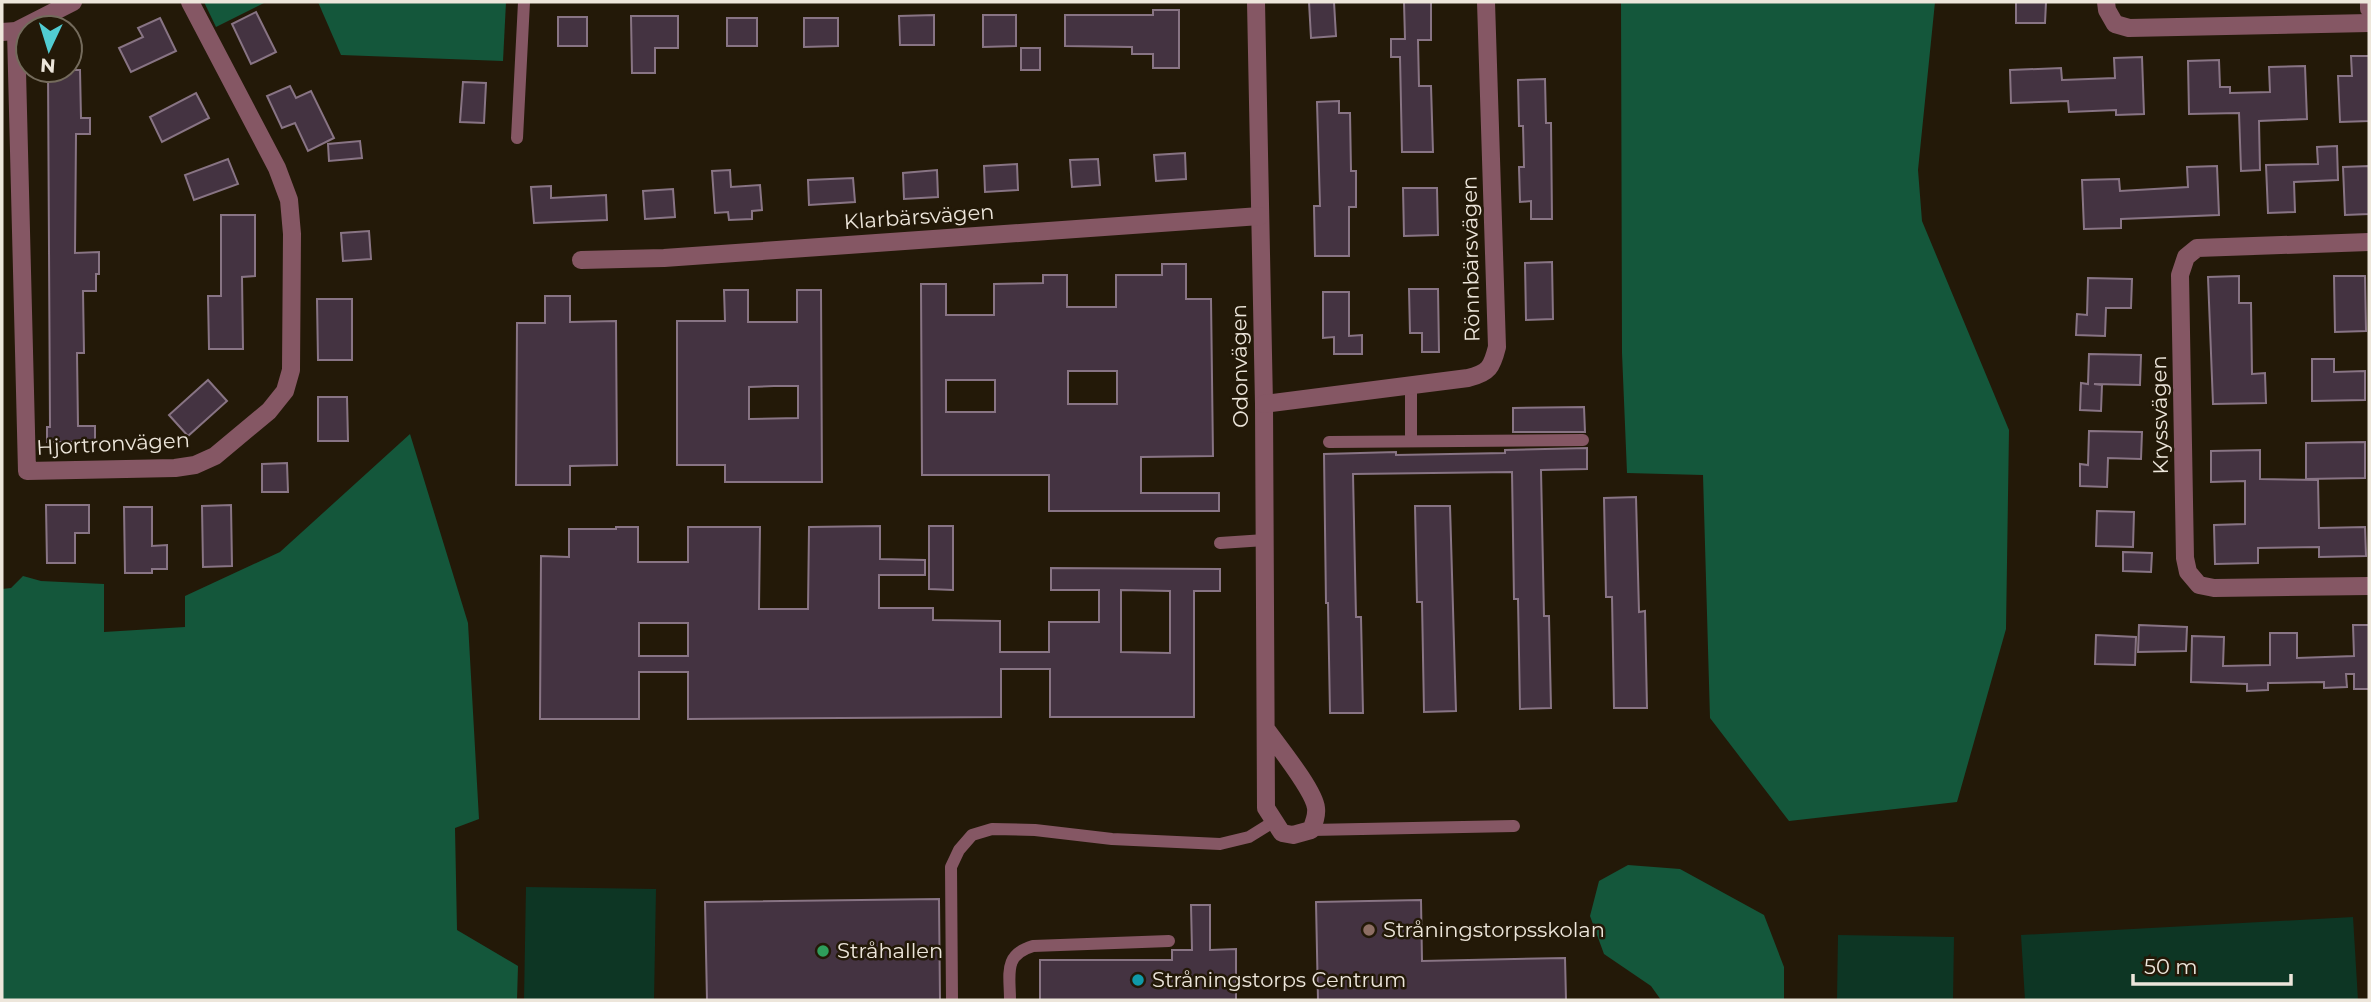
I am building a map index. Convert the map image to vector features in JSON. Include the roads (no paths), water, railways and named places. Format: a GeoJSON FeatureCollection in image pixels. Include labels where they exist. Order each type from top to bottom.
{"type":"FeatureCollection","features":[{"type":"Feature","properties":{"kind":"street"},"geometry":{"type":"LineString","coordinates":[[9,32],[73,2]]}},
{"type":"Feature","properties":{"kind":"street","name":"Hjortronvägen"},"geometry":{"type":"LineString","coordinates":[[9,32],[27,471],[195,466],[215,456],[269,411],[285,391],[291,370],[292,234],[289,200],[277,168],[190,2]]}},
{"type":"Feature","properties":{"kind":"street","name":"Odonvägen"},"geometry":{"type":"LineString","coordinates":[[1256,2],[1264,404],[1266,808],[1273,822]]}},
{"type":"Feature","properties":{"kind":"street","name":"Rönnbärsvägen"},"geometry":{"type":"LineString","coordinates":[[1264,404],[1482,375],[1493,365],[1497,347],[1486,2]]}},
{"type":"Feature","properties":{"kind":"street"},"geometry":{"type":"LineString","coordinates":[[2106,2],[2107,10],[2115,24],[2129,28],[2369,23]]}},
{"type":"Feature","properties":{"kind":"street"},"geometry":{"type":"LineString","coordinates":[[2369,2],[2369,9]]}},
{"type":"Feature","properties":{"kind":"street","name":"Klarbärsvägen"},"geometry":{"type":"LineString","coordinates":[[582,260],[664,258],[1260,216]]}},
{"type":"Feature","properties":{"kind":"street","name":"Kryssvägen"},"geometry":{"type":"LineString","coordinates":[[2369,242],[2197,248],[2186,257],[2180,275],[2185,558],[2188,572],[2199,586],[2214,588],[2369,586]]}},
{"type":"Feature","properties":{"kind":"street"},"geometry":{"type":"LineString","coordinates":[[1266,729],[1310,792],[1316,806],[1311,830],[1293,835],[1282,833],[1273,822]]}},
{"type":"Feature","properties":{"kind":"lane"},"geometry":{"type":"LineString","coordinates":[[517,138],[524,2]]}},
{"type":"Feature","properties":{"kind":"lane"},"geometry":{"type":"LineString","coordinates":[[1411,386],[1411,441]]}},
{"type":"Feature","properties":{"kind":"lane"},"geometry":{"type":"LineString","coordinates":[[1329,442],[1583,440]]}},
{"type":"Feature","properties":{"kind":"lane"},"geometry":{"type":"LineString","coordinates":[[1220,543],[1265,540]]}},
{"type":"Feature","properties":{"kind":"lane"},"geometry":{"type":"LineString","coordinates":[[952,1000],[951,867],[959,850],[972,835],[992,829],[1035,830],[1112,839],[1220,844],[1249,837],[1273,822]]}},
{"type":"Feature","properties":{"kind":"lane"},"geometry":{"type":"LineString","coordinates":[[1311,830],[1514,826]]}},
{"type":"Feature","properties":{"kind":"lane"},"geometry":{"type":"LineString","coordinates":[[1010,1000],[1010,967],[1018,950],[1033,946],[1169,941]]}},
{"type":"Feature","properties":{"kind":"place","name":"Stråningstorpsskolan"},"geometry":{"type":"Point","coordinates":[1369,930]}},
{"type":"Feature","properties":{"kind":"place","name":"Stråhallen"},"geometry":{"type":"Point","coordinates":[823,951]}},
{"type":"Feature","properties":{"kind":"place","name":"Stråningstorps Centrum"},"geometry":{"type":"Point","coordinates":[1138,980]}}]}
